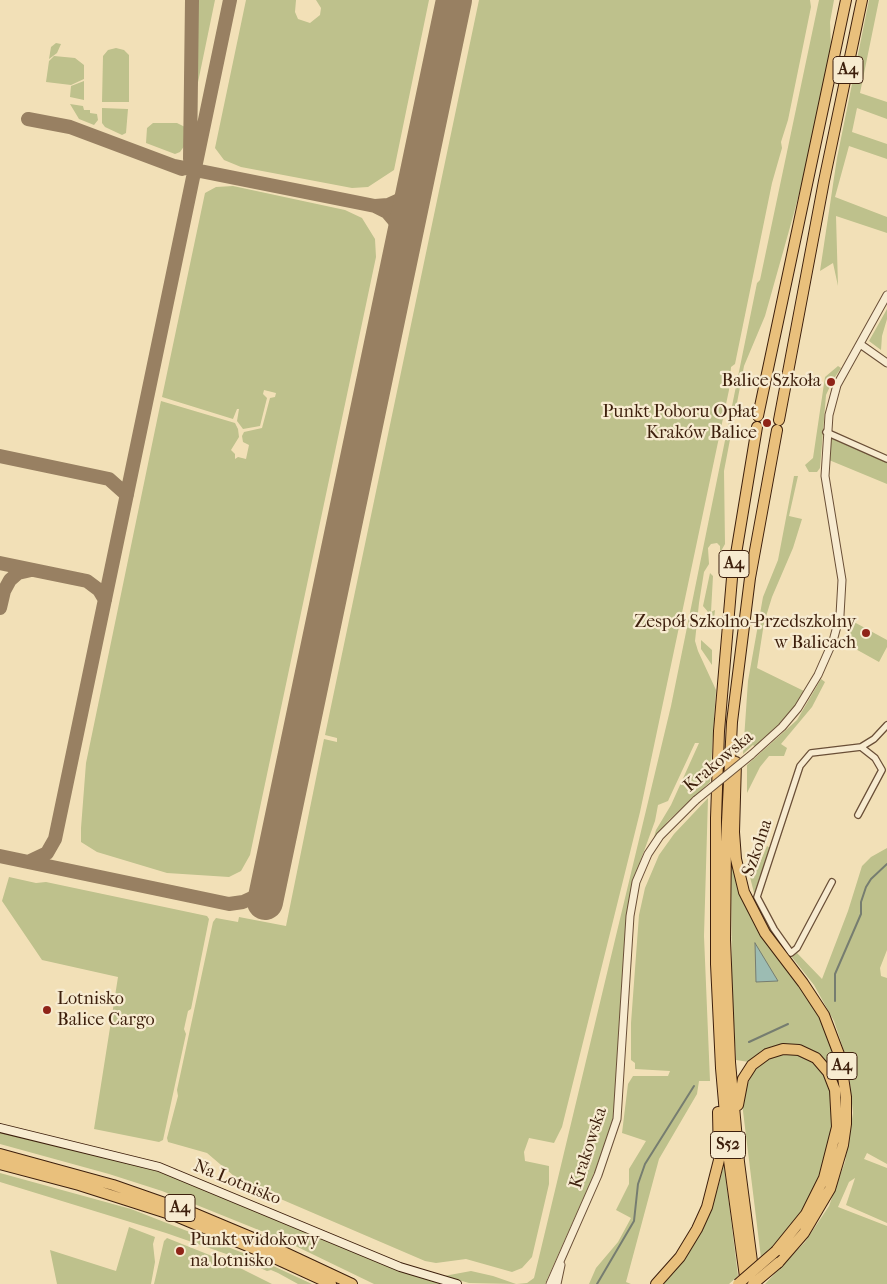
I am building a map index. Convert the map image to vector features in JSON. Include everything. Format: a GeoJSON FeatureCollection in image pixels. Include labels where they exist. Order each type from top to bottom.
{"type":"FeatureCollection","features":[{"type":"Feature","properties":{"kind":"highway","name":"A4"},"geometry":{"type":"LineString","coordinates":[[656,1284],[672,1267],[692,1238],[711,1196],[719,1160],[718,1101],[721,1068],[716,919],[719,731],[732,578],[758,421],[846,0]]}},
{"type":"Feature","properties":{"kind":"highway","name":"A4"},"geometry":{"type":"LineString","coordinates":[[736,1128],[727,1002],[725,879],[730,756],[738,680],[750,578],[824,181],[862,0]]}},
{"type":"Feature","properties":{"kind":"highway","name":"A4"},"geometry":{"type":"LineString","coordinates":[[738,680],[734,832],[740,880],[757,921],[816,1001],[829,1026],[841,1062],[846,1098],[846,1124],[843,1145],[830,1189],[804,1233],[778,1263],[754,1284]]}},
{"type":"Feature","properties":{"kind":"highway"},"geometry":{"type":"LineString","coordinates":[[736,1128],[743,1079],[752,1065],[762,1057],[783,1049],[799,1050],[816,1058],[828,1072],[835,1090],[836,1134],[829,1162],[811,1206],[799,1224],[776,1251],[738,1284]]}},
{"type":"Feature","properties":{"kind":"highway","name":"S52"},"geometry":{"type":"LineString","coordinates":[[721,1068],[729,1160],[746,1284]]}},
{"type":"Feature","properties":{"kind":"highway","name":"S52"},"geometry":{"type":"LineString","coordinates":[[736,1128],[754,1284]]}},
{"type":"Feature","properties":{"kind":"highway","name":"A4"},"geometry":{"type":"LineString","coordinates":[[0,1154],[114,1185],[196,1214],[258,1240],[352,1284]]}},
{"type":"Feature","properties":{"kind":"highway","name":"A4"},"geometry":{"type":"LineString","coordinates":[[0,1164],[87,1187],[173,1215],[332,1284]]}},
{"type":"Feature","properties":{"kind":"main road","name":"Na Lotnisko"},"geometry":{"type":"LineString","coordinates":[[0,1128],[160,1167],[400,1266],[457,1284]]}},
{"type":"Feature","properties":{"kind":"street","name":"Krakowska"},"geometry":{"type":"LineString","coordinates":[[550,1284],[598,1174],[617,1119],[630,916],[636,882],[648,854],[660,836],[696,800],[782,727],[804,700],[825,661],[837,629],[842,580],[825,476],[826,432],[834,393],[887,295]]}},
{"type":"Feature","properties":{"kind":"street"},"geometry":{"type":"LineString","coordinates":[[860,344],[887,363]]}},
{"type":"Feature","properties":{"kind":"street"},"geometry":{"type":"LineString","coordinates":[[826,432],[887,459]]}},
{"type":"Feature","properties":{"kind":"street"},"geometry":{"type":"LineString","coordinates":[[858,815],[882,770],[879,762],[861,747],[874,738],[887,725]]}},
{"type":"Feature","properties":{"kind":"street","name":"Szkolna"},"geometry":{"type":"LineString","coordinates":[[832,882],[797,948],[791,953],[774,929],[757,897],[800,766],[810,753],[861,747]]}},
{"type":"Feature","properties":{"kind":"street","name":"Krakowska"},"geometry":{"type":"LineString","coordinates":[[557,1284],[562,1260]]}},
{"type":"Feature","properties":{"kind":"green space"},"geometry":{"type":"Polygon","coordinates":[[[197,0],[215,0],[196,92],[197,0]]]}},
{"type":"Feature","properties":{"kind":"green space"},"geometry":{"type":"Polygon","coordinates":[[[246,0],[296,0],[295,12],[298,19],[310,23],[320,15],[321,8],[316,0],[429,0],[394,170],[368,187],[352,188],[241,167],[224,160],[215,148],[246,0]]]}},
{"type":"Feature","properties":{"kind":"green space"},"geometry":{"type":"Polygon","coordinates":[[[479,0],[810,0],[811,7],[735,364],[731,367],[729,390],[640,812],[562,1127],[554,1143],[529,1138],[524,1152],[525,1161],[549,1166],[549,1184],[532,1257],[522,1268],[512,1272],[466,1259],[436,1263],[425,1261],[241,1182],[207,1153],[168,1142],[167,1138],[178,1096],[177,1090],[213,922],[216,918],[238,922],[239,917],[286,926],[324,739],[337,742],[337,738],[325,735],[479,0]]]}},
{"type":"Feature","properties":{"kind":"green space"},"geometry":{"type":"Polygon","coordinates":[[[819,0],[834,0],[830,22],[831,48],[810,151],[794,213],[765,316],[744,366],[724,471],[725,544],[720,553],[720,546],[717,543],[711,544],[708,548],[709,564],[704,572],[699,603],[695,641],[716,690],[710,782],[668,821],[653,841],[656,830],[671,805],[699,743],[695,743],[668,801],[658,805],[655,821],[636,873],[629,901],[615,1117],[608,1143],[545,1284],[517,1284],[527,1283],[534,1278],[671,706],[757,283],[760,280],[819,0]]]}},
{"type":"Feature","properties":{"kind":"green space"},"geometry":{"type":"Polygon","coordinates":[[[869,0],[879,0],[860,93],[887,102],[887,119],[857,108],[852,132],[887,144],[887,159],[849,146],[835,197],[887,217],[887,233],[836,216],[838,286],[833,263],[820,271],[837,158],[869,0]]]}},
{"type":"Feature","properties":{"kind":"green space"},"geometry":{"type":"Polygon","coordinates":[[[56,43],[61,44],[57,53],[49,59],[51,47],[56,43]]]}},
{"type":"Feature","properties":{"kind":"green space"},"geometry":{"type":"Polygon","coordinates":[[[116,48],[124,50],[129,55],[129,102],[102,102],[103,56],[108,50],[116,48]]]}},
{"type":"Feature","properties":{"kind":"green space"},"geometry":{"type":"Polygon","coordinates":[[[54,56],[75,58],[84,65],[84,79],[71,85],[46,82],[49,61],[54,56]]]}},
{"type":"Feature","properties":{"kind":"green space"},"geometry":{"type":"Polygon","coordinates":[[[84,81],[84,100],[70,97],[71,86],[84,81]]]}},
{"type":"Feature","properties":{"kind":"green space"},"geometry":{"type":"Polygon","coordinates":[[[70,104],[83,106],[84,110],[90,110],[90,113],[97,114],[98,120],[94,125],[79,119],[70,104]]]}},
{"type":"Feature","properties":{"kind":"green space"},"geometry":{"type":"Polygon","coordinates":[[[102,108],[128,109],[126,133],[122,135],[105,127],[102,123],[102,108]]]}},
{"type":"Feature","properties":{"kind":"green space"},"geometry":{"type":"Polygon","coordinates":[[[153,123],[177,123],[185,127],[185,145],[180,152],[175,154],[146,143],[147,128],[153,123]]]}},
{"type":"Feature","properties":{"kind":"green space"},"geometry":{"type":"Polygon","coordinates":[[[233,186],[345,210],[362,218],[375,239],[376,257],[250,855],[241,871],[229,877],[167,873],[97,852],[81,842],[81,828],[86,763],[161,401],[235,423],[239,437],[231,450],[235,454],[235,459],[238,457],[246,459],[249,445],[243,442],[242,436],[244,432],[262,428],[270,398],[275,397],[276,393],[264,390],[263,394],[267,398],[260,426],[243,429],[237,421],[239,409],[237,409],[233,419],[162,397],[205,193],[216,187],[233,186]]]}},
{"type":"Feature","properties":{"kind":"green space"},"geometry":{"type":"Polygon","coordinates":[[[887,309],[887,319],[882,336],[881,350],[869,341],[887,309]]]}},
{"type":"Feature","properties":{"kind":"green space"},"geometry":{"type":"Polygon","coordinates":[[[838,366],[841,368],[826,395],[820,468],[817,472],[809,472],[805,465],[813,458],[825,377],[838,366]]]}},
{"type":"Feature","properties":{"kind":"green space"},"geometry":{"type":"Polygon","coordinates":[[[832,434],[887,461],[887,484],[829,460],[832,434]]]}},
{"type":"Feature","properties":{"kind":"green space"},"geometry":{"type":"Polygon","coordinates":[[[794,476],[798,476],[789,516],[802,519],[764,623],[757,668],[806,692],[795,709],[780,724],[755,747],[753,745],[743,754],[748,681],[763,597],[778,560],[794,476]]]}},
{"type":"Feature","properties":{"kind":"green space"},"geometry":{"type":"Polygon","coordinates":[[[710,573],[713,576],[711,612],[715,610],[714,619],[703,606],[710,573]]]}},
{"type":"Feature","properties":{"kind":"green space"},"geometry":{"type":"Polygon","coordinates":[[[854,622],[887,640],[887,647],[879,662],[843,642],[854,622]]]}},
{"type":"Feature","properties":{"kind":"green space"},"geometry":{"type":"Polygon","coordinates":[[[701,640],[712,650],[712,665],[701,649],[701,640]]]}},
{"type":"Feature","properties":{"kind":"green space"},"geometry":{"type":"Polygon","coordinates":[[[821,679],[825,682],[812,707],[781,744],[787,748],[784,756],[769,756],[760,767],[747,793],[747,765],[797,720],[821,679]]]}},
{"type":"Feature","properties":{"kind":"green space"},"geometry":{"type":"Polygon","coordinates":[[[708,798],[704,936],[710,1081],[699,1081],[697,1094],[659,1159],[626,1282],[631,1284],[589,1284],[596,1268],[618,1242],[631,1218],[616,1210],[629,1184],[629,1169],[646,1141],[622,1133],[628,1084],[633,1076],[668,1076],[670,1071],[635,1069],[635,1063],[631,1060],[631,1023],[639,915],[645,888],[659,855],[674,834],[708,798]]]}},
{"type":"Feature","properties":{"kind":"green space"},"geometry":{"type":"Polygon","coordinates":[[[767,846],[772,849],[755,897],[747,865],[759,865],[767,846]]]}},
{"type":"Feature","properties":{"kind":"green space"},"geometry":{"type":"Polygon","coordinates":[[[887,848],[887,950],[880,968],[881,976],[887,978],[887,1164],[867,1153],[864,1159],[887,1168],[887,1223],[846,1205],[855,1178],[849,1182],[838,1207],[887,1226],[887,1284],[765,1284],[805,1242],[829,1206],[845,1162],[853,1113],[848,1063],[834,1021],[814,985],[791,956],[797,953],[822,979],[848,911],[862,866],[871,857],[887,848]]]}},
{"type":"Feature","properties":{"kind":"green space"},"geometry":{"type":"Polygon","coordinates":[[[731,858],[736,877],[820,1014],[841,1073],[844,1118],[834,1169],[815,1212],[797,1234],[809,1215],[837,1153],[841,1108],[840,1092],[826,1062],[814,1052],[803,1047],[773,1046],[761,1051],[749,1062],[736,1060],[732,989],[731,858]]]}},
{"type":"Feature","properties":{"kind":"green space"},"geometry":{"type":"Polygon","coordinates":[[[9,877],[36,883],[46,882],[207,916],[209,919],[191,1009],[188,1011],[184,1029],[186,1034],[163,1140],[159,1142],[94,1129],[118,977],[42,960],[2,901],[9,877]]]}},
{"type":"Feature","properties":{"kind":"green space"},"geometry":{"type":"Polygon","coordinates":[[[788,1053],[800,1054],[811,1059],[823,1070],[830,1083],[834,1119],[816,1191],[791,1228],[761,1258],[742,1103],[747,1085],[754,1071],[772,1056],[788,1053]]]}},
{"type":"Feature","properties":{"kind":"green space"},"geometry":{"type":"Polygon","coordinates":[[[0,1132],[158,1171],[411,1274],[447,1284],[374,1284],[281,1239],[162,1191],[109,1174],[0,1144],[0,1132]]]}},
{"type":"Feature","properties":{"kind":"green space"},"geometry":{"type":"Polygon","coordinates":[[[724,1164],[738,1276],[729,1284],[662,1284],[707,1219],[724,1164]]]}},
{"type":"Feature","properties":{"kind":"green space"},"geometry":{"type":"Polygon","coordinates":[[[0,1173],[131,1209],[256,1258],[312,1284],[298,1284],[271,1270],[267,1271],[235,1257],[166,1233],[0,1182],[0,1173]]]}},
{"type":"Feature","properties":{"kind":"green space"},"geometry":{"type":"Polygon","coordinates":[[[129,1227],[155,1237],[153,1244],[155,1262],[151,1284],[57,1284],[50,1250],[116,1271],[129,1227]]]}},
{"type":"Feature","properties":{"kind":"green space"},"geometry":{"type":"Polygon","coordinates":[[[167,1238],[232,1264],[272,1284],[154,1284],[164,1241],[167,1238]]]}},
{"type":"Feature","properties":{"kind":"green space"},"geometry":{"type":"Polygon","coordinates":[[[471,1271],[516,1284],[469,1283],[444,1276],[471,1271]]]}},
{"type":"Feature","properties":{"kind":"water"},"geometry":{"type":"Polygon","coordinates":[[[755,943],[778,981],[756,982],[755,943]]]}},
{"type":"Feature","properties":{"kind":"waterway"},"geometry":{"type":"LineString","coordinates":[[835,1001],[835,974],[861,914],[861,902],[866,887],[871,879],[887,864]]}},
{"type":"Feature","properties":{"kind":"waterway"},"geometry":{"type":"LineString","coordinates":[[749,1042],[788,1024]]}},
{"type":"Feature","properties":{"kind":"waterway"},"geometry":{"type":"LineString","coordinates":[[597,1284],[634,1221],[638,1184],[645,1164],[694,1086]]}},
{"type":"Feature","properties":{"kind":"taxiway"},"geometry":{"type":"LineString","coordinates":[[190,159],[192,0]]}},
{"type":"Feature","properties":{"kind":"taxiway"},"geometry":{"type":"LineString","coordinates":[[28,862],[47,853],[55,839],[230,0]]}},
{"type":"Feature","properties":{"kind":"taxiway"},"geometry":{"type":"LineString","coordinates":[[28,119],[70,127],[182,169]]}},
{"type":"Feature","properties":{"kind":"taxiway"},"geometry":{"type":"LineString","coordinates":[[175,166],[375,206],[387,212],[398,225],[401,233],[400,254]]}},
{"type":"Feature","properties":{"kind":"taxiway"},"geometry":{"type":"LineString","coordinates":[[375,206],[388,205],[399,200],[410,189],[416,179]]}},
{"type":"Feature","properties":{"kind":"taxiway"},"geometry":{"type":"LineString","coordinates":[[0,456],[109,479],[127,495]]}},
{"type":"Feature","properties":{"kind":"taxiway"},"geometry":{"type":"LineString","coordinates":[[0,563],[87,581],[99,590],[105,600]]}},
{"type":"Feature","properties":{"kind":"taxiway"},"geometry":{"type":"LineString","coordinates":[[0,608],[4,591],[10,580],[18,573],[31,570]]}},
{"type":"Feature","properties":{"kind":"taxiway"},"geometry":{"type":"LineString","coordinates":[[0,856],[229,904],[243,902],[256,896],[271,877]]}},
{"type":"Feature","properties":{"kind":"runway"},"geometry":{"type":"LineString","coordinates":[[265,902],[454,0]]}},
{"type":"Feature","properties":{"kind":"place","name":"Balice Szkoła"},"geometry":{"type":"Point","coordinates":[831,382]}},
{"type":"Feature","properties":{"kind":"place","name":"Punkt Poboru Opłat Kraków Balice"},"geometry":{"type":"Point","coordinates":[767,423]}},
{"type":"Feature","properties":{"kind":"place","name":"Zespół Szkolno-Przedszkolny w Balicach"},"geometry":{"type":"Point","coordinates":[866,633]}},
{"type":"Feature","properties":{"kind":"place","name":"Lotnisko Balice Cargo"},"geometry":{"type":"Point","coordinates":[47,1010]}},
{"type":"Feature","properties":{"kind":"place","name":"Punkt widokowy na lotnisko"},"geometry":{"type":"Point","coordinates":[180,1251]}}]}
